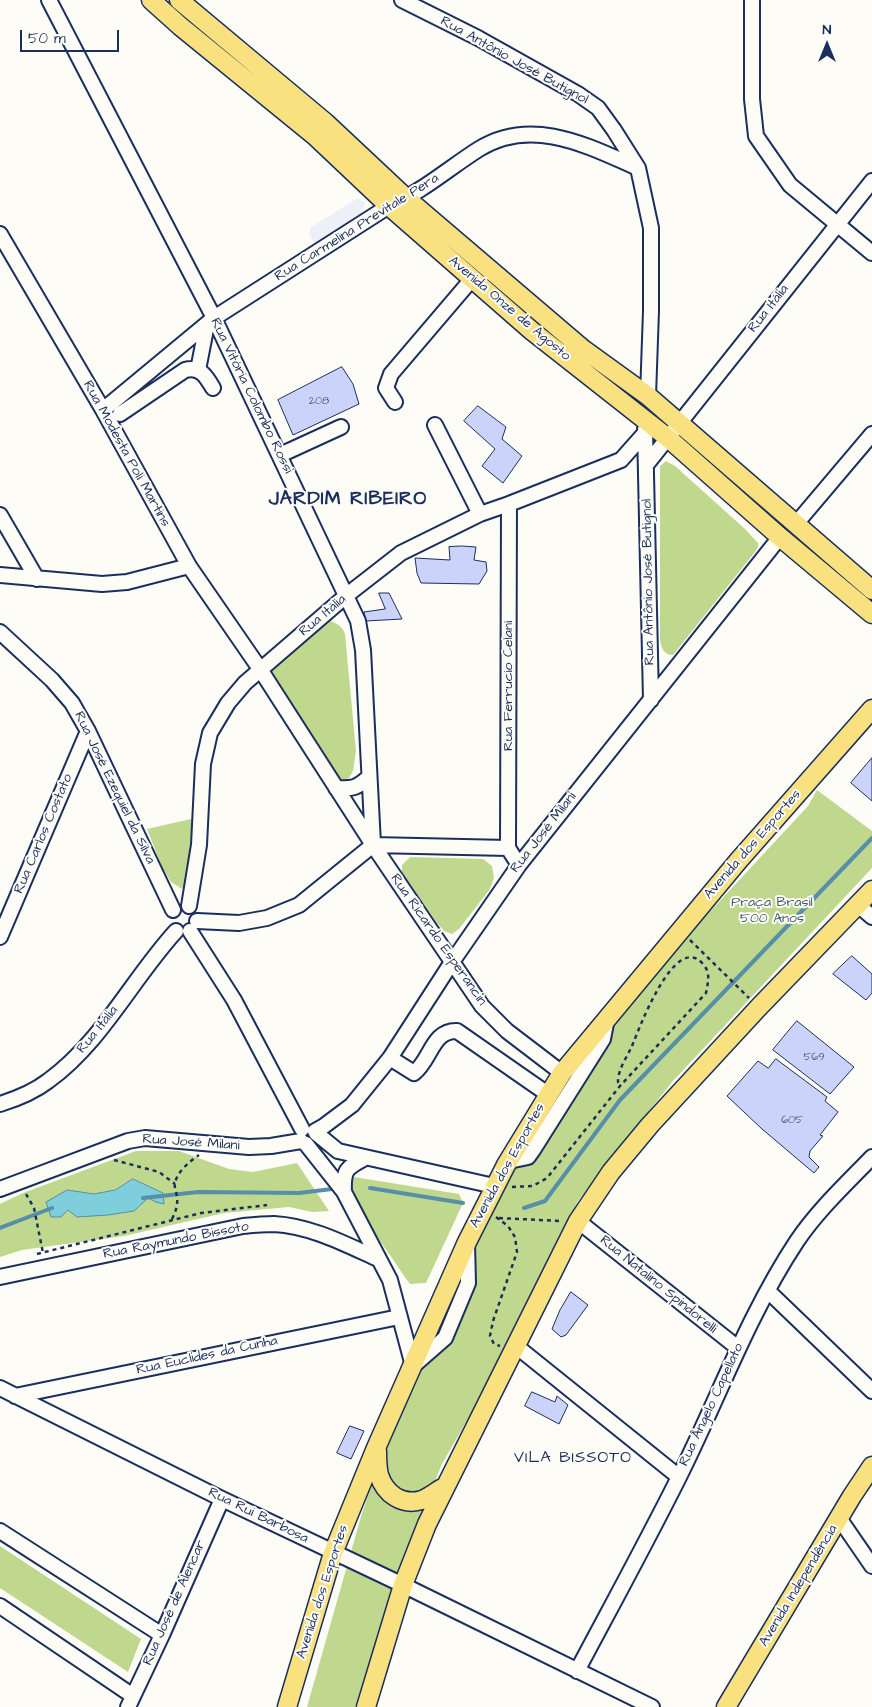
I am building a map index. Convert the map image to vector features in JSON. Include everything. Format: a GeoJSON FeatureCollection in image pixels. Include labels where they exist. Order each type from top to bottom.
{"type":"FeatureCollection","features":[{"type":"Feature","properties":{"kind":"main road","name":"Avenida Onze de Agosto"},"geometry":{"type":"LineString","coordinates":[[151,0],[180,26],[315,136],[389,206],[532,331],[646,426],[668,438],[780,537],[872,614]]}},
{"type":"Feature","properties":{"kind":"main road","name":"Avenida Onze de Agosto"},"geometry":{"type":"LineString","coordinates":[[179,0],[326,123],[406,198],[583,349],[648,396],[872,590]]}},
{"type":"Feature","properties":{"kind":"main road","name":"Avenida dos Esportes"},"geometry":{"type":"LineString","coordinates":[[287,1707],[333,1553],[376,1448],[467,1242],[494,1186],[562,1073],[739,860],[872,709]]}},
{"type":"Feature","properties":{"kind":"main road"},"geometry":{"type":"LineString","coordinates":[[366,1707],[403,1584],[427,1524],[578,1222],[611,1172],[650,1125],[759,1007],[867,897]]}},
{"type":"Feature","properties":{"kind":"main road"},"geometry":{"type":"LineString","coordinates":[[376,1448],[379,1475],[386,1489],[397,1499],[410,1502],[424,1499],[446,1486]]}},
{"type":"Feature","properties":{"kind":"main road","name":"Avenida Independência"},"geometry":{"type":"LineString","coordinates":[[726,1707],[872,1466]]}},
{"type":"Feature","properties":{"kind":"street","name":"Rua Vitória Colombo Rossi"},"geometry":{"type":"LineString","coordinates":[[49,0],[210,321],[280,455],[358,621],[363,650],[373,845]]}},
{"type":"Feature","properties":{"kind":"street","name":"Rua Antônio José Butignol"},"geometry":{"type":"LineString","coordinates":[[402,0],[478,38],[578,94],[598,108],[638,168],[651,228],[648,396]]}},
{"type":"Feature","properties":{"kind":"street"},"geometry":{"type":"LineString","coordinates":[[752,0],[752,98],[756,136],[790,185],[872,253]]}},
{"type":"Feature","properties":{"kind":"street","name":"Rua Carmelina Previtale Pera"},"geometry":{"type":"LineString","coordinates":[[103,410],[210,321],[389,206],[406,198],[481,148],[509,136],[542,134],[581,143],[638,168]]}},
{"type":"Feature","properties":{"kind":"street","name":"Rua Itália"},"geometry":{"type":"LineString","coordinates":[[647,464],[872,181]]}},
{"type":"Feature","properties":{"kind":"street","name":"Rua Modesta Poli Martins"},"geometry":{"type":"LineString","coordinates":[[0,234],[103,410],[189,566],[260,669]]}},
{"type":"Feature","properties":{"kind":"street"},"geometry":{"type":"LineString","coordinates":[[394,402],[386,388],[391,374],[472,279]]}},
{"type":"Feature","properties":{"kind":"street"},"geometry":{"type":"LineString","coordinates":[[198,370],[210,321]]}},
{"type":"Feature","properties":{"kind":"street"},"geometry":{"type":"LineString","coordinates":[[120,414],[185,370],[191,368],[206,375],[212,388]]}},
{"type":"Feature","properties":{"kind":"street"},"geometry":{"type":"LineString","coordinates":[[435,425],[480,514]]}},
{"type":"Feature","properties":{"kind":"street"},"geometry":{"type":"LineString","coordinates":[[646,426],[621,460],[647,464]]}},
{"type":"Feature","properties":{"kind":"street","name":"Rua Antônio José Butignol"},"geometry":{"type":"LineString","coordinates":[[646,426],[650,700]]}},
{"type":"Feature","properties":{"kind":"street"},"geometry":{"type":"LineString","coordinates":[[280,455],[341,427]]}},
{"type":"Feature","properties":{"kind":"street"},"geometry":{"type":"LineString","coordinates":[[796,525],[872,434]]}},
{"type":"Feature","properties":{"kind":"street","name":"Rua Itália"},"geometry":{"type":"LineString","coordinates":[[189,906],[199,845],[203,764],[210,733],[228,703],[244,683],[347,595],[401,554],[480,514],[621,460]]}},
{"type":"Feature","properties":{"kind":"street","name":"Rua Ferrucio Celani"},"geometry":{"type":"LineString","coordinates":[[508,848],[509,504]]}},
{"type":"Feature","properties":{"kind":"street"},"geometry":{"type":"LineString","coordinates":[[0,515],[37,579]]}},
{"type":"Feature","properties":{"kind":"street","name":"Rua José Milani"},"geometry":{"type":"LineString","coordinates":[[0,1189],[128,1141],[145,1138],[249,1147],[271,1146],[308,1136],[352,1105],[390,1058],[452,962],[519,865],[780,537]]}},
{"type":"Feature","properties":{"kind":"street"},"geometry":{"type":"LineString","coordinates":[[0,575],[102,584],[127,582],[189,566]]}},
{"type":"Feature","properties":{"kind":"street","name":"Rua José Ezequiel da Silva"},"geometry":{"type":"LineString","coordinates":[[0,632],[52,680],[72,703],[88,731],[173,910]]}},
{"type":"Feature","properties":{"kind":"street","name":"Rua Ricardo Esperancin"},"geometry":{"type":"LineString","coordinates":[[260,669],[373,845],[482,1006],[507,1031],[562,1073]]}},
{"type":"Feature","properties":{"kind":"street","name":"Rua Carlos Costato"},"geometry":{"type":"LineString","coordinates":[[0,937],[88,731]]}},
{"type":"Feature","properties":{"kind":"street"},"geometry":{"type":"LineString","coordinates":[[336,788],[348,789],[359,786],[369,777]]}},
{"type":"Feature","properties":{"kind":"street"},"geometry":{"type":"LineString","coordinates":[[187,927],[195,912],[189,906],[181,905],[173,910],[169,918],[170,923],[187,927],[239,923],[267,918],[291,908],[373,845],[508,848],[519,865]]}},
{"type":"Feature","properties":{"kind":"street"},"geometry":{"type":"LineString","coordinates":[[867,897],[872,917]]}},
{"type":"Feature","properties":{"kind":"street"},"geometry":{"type":"LineString","coordinates":[[187,927],[234,1000],[308,1136],[344,1192],[390,1280],[412,1366]]}},
{"type":"Feature","properties":{"kind":"street","name":"Rua Itália"},"geometry":{"type":"LineString","coordinates":[[0,1104],[47,1083],[72,1062],[114,1012],[158,951],[187,927]]}},
{"type":"Feature","properties":{"kind":"street"},"geometry":{"type":"LineString","coordinates":[[509,1161],[528,1156],[603,1039],[607,1018]]}},
{"type":"Feature","properties":{"kind":"street"},"geometry":{"type":"LineString","coordinates":[[390,1058],[414,1073],[421,1068],[439,1036],[448,1030],[457,1031],[549,1095]]}},
{"type":"Feature","properties":{"kind":"street"},"geometry":{"type":"LineString","coordinates":[[308,1136],[338,1151],[494,1186]]}},
{"type":"Feature","properties":{"kind":"street","name":"Rua Ângelo Capellato"},"geometry":{"type":"LineString","coordinates":[[577,1671],[679,1477],[738,1348],[768,1290],[803,1233],[821,1210],[872,1156]]}},
{"type":"Feature","properties":{"kind":"street"},"geometry":{"type":"LineString","coordinates":[[344,1192],[344,1172],[350,1166],[365,1158]]}},
{"type":"Feature","properties":{"kind":"street","name":"Rua Natalino Spindorelli"},"geometry":{"type":"LineString","coordinates":[[578,1222],[738,1348]]}},
{"type":"Feature","properties":{"kind":"street","name":"Rua Raymundo Bissoto"},"geometry":{"type":"LineString","coordinates":[[0,1277],[243,1226],[274,1224],[307,1229],[378,1259]]}},
{"type":"Feature","properties":{"kind":"street"},"geometry":{"type":"LineString","coordinates":[[768,1290],[872,1391]]}},
{"type":"Feature","properties":{"kind":"street","name":"Rua Euclides da Cunha"},"geometry":{"type":"LineString","coordinates":[[15,1396],[399,1316]]}},
{"type":"Feature","properties":{"kind":"street"},"geometry":{"type":"LineString","coordinates":[[514,1350],[679,1477]]}},
{"type":"Feature","properties":{"kind":"street","name":"Rua Rui Barbosa"},"geometry":{"type":"LineString","coordinates":[[0,1388],[222,1499],[333,1553],[403,1584],[652,1707]]}},
{"type":"Feature","properties":{"kind":"street","name":"Rua José de Alencar"},"geometry":{"type":"LineString","coordinates":[[130,1702],[162,1636],[222,1499]]}},
{"type":"Feature","properties":{"kind":"street"},"geometry":{"type":"LineString","coordinates":[[839,1518],[872,1566]]}},
{"type":"Feature","properties":{"kind":"street"},"geometry":{"type":"LineString","coordinates":[[0,1531],[162,1636]]}},
{"type":"Feature","properties":{"kind":"street"},"geometry":{"type":"LineString","coordinates":[[0,1606],[130,1702]]}},
{"type":"Feature","properties":{"kind":"path"},"geometry":{"type":"LineString","coordinates":[[680,930],[751,999]]}},
{"type":"Feature","properties":{"kind":"path"},"geometry":{"type":"LineString","coordinates":[[494,1186],[522,1188],[533,1186],[547,1178],[620,1086],[706,993],[709,981],[708,973],[699,960],[687,957],[663,981],[643,1018],[618,1077],[620,1086]]}},
{"type":"Feature","properties":{"kind":"path"},"geometry":{"type":"LineString","coordinates":[[172,1220],[176,1211],[177,1201],[175,1184],[191,1160],[199,1156],[208,1155],[211,1143]]}},
{"type":"Feature","properties":{"kind":"path"},"geometry":{"type":"LineString","coordinates":[[91,1155],[159,1172],[175,1184]]}},
{"type":"Feature","properties":{"kind":"path"},"geometry":{"type":"LineString","coordinates":[[34,1255],[201,1212],[267,1205]]}},
{"type":"Feature","properties":{"kind":"path"},"geometry":{"type":"LineString","coordinates":[[34,1208],[40,1232],[42,1253]]}},
{"type":"Feature","properties":{"kind":"path"},"geometry":{"type":"LineString","coordinates":[[480,1214],[498,1218],[578,1222]]}},
{"type":"Feature","properties":{"kind":"path"},"geometry":{"type":"LineString","coordinates":[[498,1218],[508,1226],[514,1237],[517,1252],[493,1321],[490,1336],[494,1344],[514,1350]]}},
{"type":"Feature","properties":{"kind":"shaded area"},"geometry":{"type":"Polygon","coordinates":[[[358,198],[365,203],[362,213],[315,244],[309,235],[311,227],[358,198]]]}},
{"type":"Feature","properties":{"kind":"green space"},"geometry":{"type":"Polygon","coordinates":[[[666,461],[675,466],[758,543],[755,552],[673,655],[665,652],[660,639],[660,466],[666,461]]]}},
{"type":"Feature","properties":{"kind":"green space"},"geometry":{"type":"Polygon","coordinates":[[[330,621],[343,629],[345,634],[356,751],[353,771],[349,778],[343,781],[333,772],[269,677],[272,671],[330,621]]]}},
{"type":"Feature","properties":{"kind":"green space","name":"Praça Brasil 500 Anos"},"geometry":{"type":"Polygon","coordinates":[[[817,790],[872,831],[872,868],[672,1082],[578,1201],[490,1380],[442,1464],[402,1562],[355,1707],[307,1707],[362,1513],[388,1437],[440,1308],[501,1189],[613,1016],[808,806],[817,790]]]}},
{"type":"Feature","properties":{"kind":"green space"},"geometry":{"type":"Polygon","coordinates":[[[191,819],[190,864],[182,889],[171,882],[162,867],[147,829],[191,819]]]}},
{"type":"Feature","properties":{"kind":"green space"},"geometry":{"type":"Polygon","coordinates":[[[410,857],[483,859],[492,866],[494,878],[490,889],[459,929],[452,934],[444,931],[437,923],[402,872],[402,865],[410,857]]]}},
{"type":"Feature","properties":{"kind":"green space"},"geometry":{"type":"Polygon","coordinates":[[[136,1151],[179,1151],[229,1169],[253,1172],[297,1163],[329,1211],[312,1212],[289,1207],[224,1213],[124,1236],[22,1250],[0,1257],[0,1204],[23,1193],[136,1151]]]}},
{"type":"Feature","properties":{"kind":"green space"},"geometry":{"type":"Polygon","coordinates":[[[354,1177],[459,1194],[463,1203],[426,1283],[410,1284],[381,1242],[353,1195],[349,1182],[354,1177]]]}},
{"type":"Feature","properties":{"kind":"green space"},"geometry":{"type":"Polygon","coordinates":[[[0,1546],[141,1639],[128,1672],[0,1588],[0,1546]]]}},
{"type":"Feature","properties":{"kind":"water"},"geometry":{"type":"Polygon","coordinates":[[[133,1179],[163,1193],[164,1204],[148,1198],[134,1211],[77,1217],[68,1210],[61,1217],[51,1217],[46,1202],[67,1190],[94,1194],[115,1190],[133,1179]]]}},
{"type":"Feature","properties":{"kind":"building"},"geometry":{"type":"Polygon","coordinates":[[[342,367],[353,384],[359,404],[293,435],[278,400],[342,367]]]}},
{"type":"Feature","properties":{"kind":"building"},"geometry":{"type":"Polygon","coordinates":[[[478,406],[506,427],[502,439],[522,456],[503,483],[482,466],[495,449],[464,421],[478,406]]]}},
{"type":"Feature","properties":{"kind":"building"},"geometry":{"type":"Polygon","coordinates":[[[449,547],[476,547],[474,560],[486,562],[487,571],[479,584],[421,583],[417,573],[415,558],[450,560],[449,547]]]}},
{"type":"Feature","properties":{"kind":"building"},"geometry":{"type":"Polygon","coordinates":[[[379,593],[389,593],[402,619],[366,621],[364,612],[385,609],[379,593]]]}},
{"type":"Feature","properties":{"kind":"building"},"geometry":{"type":"Polygon","coordinates":[[[872,758],[872,801],[851,783],[872,758]]]}},
{"type":"Feature","properties":{"kind":"building"},"geometry":{"type":"Polygon","coordinates":[[[852,956],[872,974],[872,993],[866,1000],[833,974],[852,956]]]}},
{"type":"Feature","properties":{"kind":"building"},"geometry":{"type":"Polygon","coordinates":[[[797,1021],[854,1067],[830,1094],[773,1050],[797,1021]]]}},
{"type":"Feature","properties":{"kind":"building"},"geometry":{"type":"Polygon","coordinates":[[[776,1059],[827,1097],[825,1101],[838,1112],[820,1135],[823,1136],[810,1151],[809,1157],[819,1167],[814,1173],[762,1129],[727,1096],[758,1061],[768,1068],[776,1059]]]}},
{"type":"Feature","properties":{"kind":"building"},"geometry":{"type":"Polygon","coordinates":[[[571,1292],[588,1305],[566,1335],[561,1337],[552,1329],[560,1310],[571,1292]]]}},
{"type":"Feature","properties":{"kind":"building"},"geometry":{"type":"Polygon","coordinates":[[[532,1392],[555,1402],[557,1396],[568,1405],[559,1424],[525,1406],[532,1392]]]}},
{"type":"Feature","properties":{"kind":"building"},"geometry":{"type":"Polygon","coordinates":[[[350,1426],[364,1431],[351,1459],[337,1453],[350,1426]]]}},
{"type":"Feature","properties":{"kind":"waterway"},"geometry":{"type":"LineString","coordinates":[[524,1208],[545,1201],[620,1100],[872,838]]}},
{"type":"Feature","properties":{"kind":"waterway"},"geometry":{"type":"LineString","coordinates":[[370,1188],[463,1203]]}},
{"type":"Feature","properties":{"kind":"waterway"},"geometry":{"type":"LineString","coordinates":[[143,1198],[198,1192],[299,1193],[332,1189]]}},
{"type":"Feature","properties":{"kind":"waterway"},"geometry":{"type":"LineString","coordinates":[[0,1228],[52,1208]]}},
{"type":"Feature","properties":{"kind":"district","name":"JARDIM RIBEIRO"},"geometry":{"type":"Point","coordinates":[348,500]}},
{"type":"Feature","properties":{"kind":"district","name":"VILA BISSOTO"},"geometry":{"type":"Point","coordinates":[573,1459]}}]}
